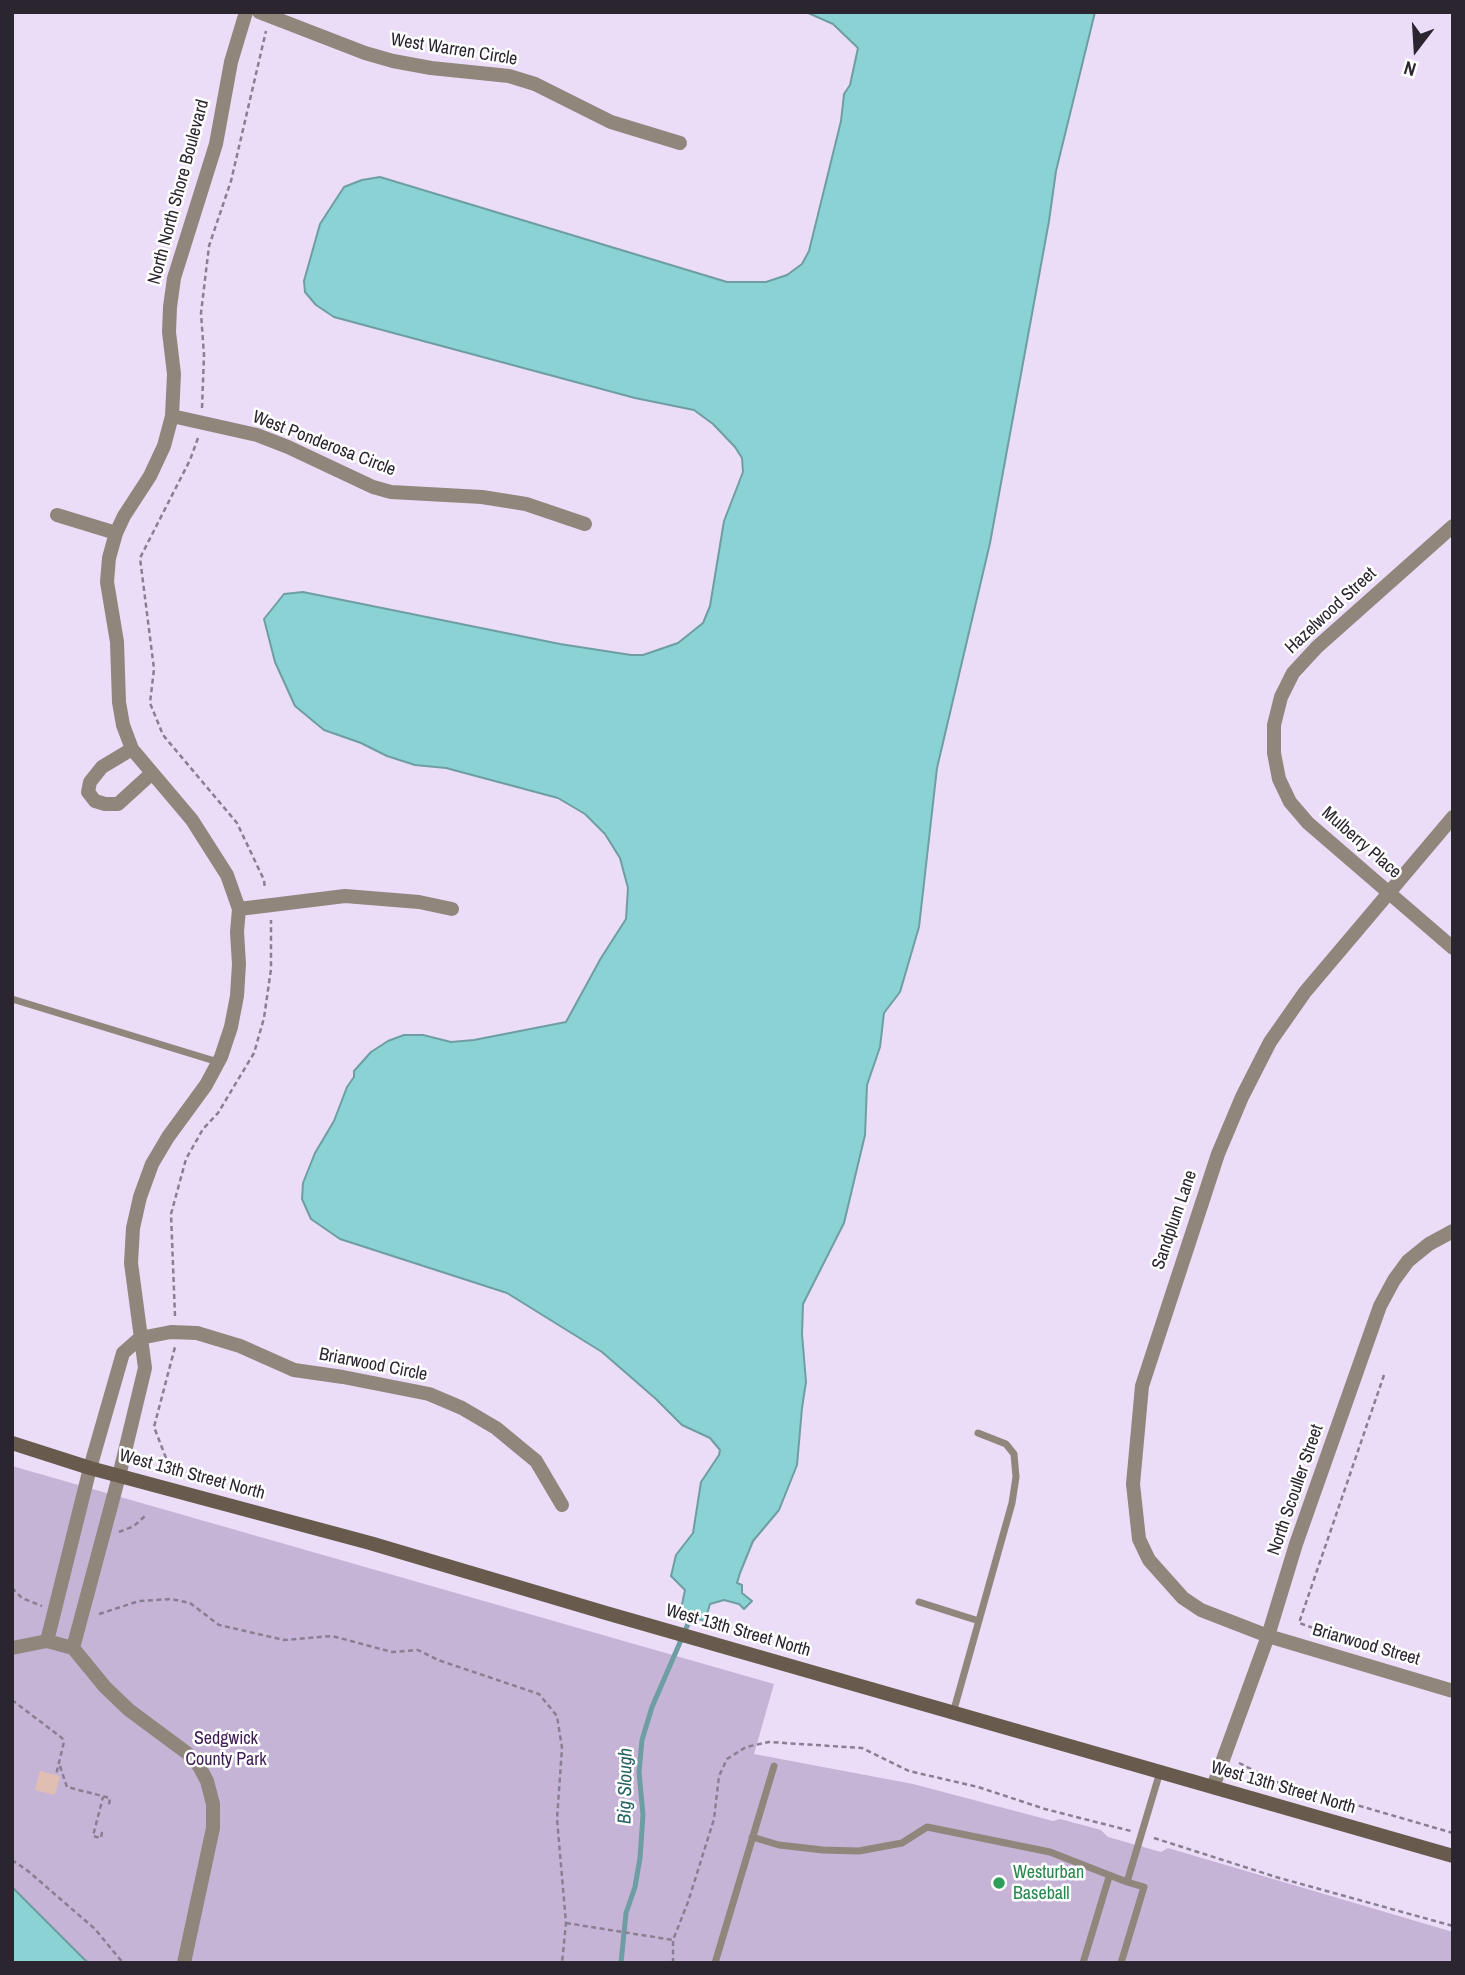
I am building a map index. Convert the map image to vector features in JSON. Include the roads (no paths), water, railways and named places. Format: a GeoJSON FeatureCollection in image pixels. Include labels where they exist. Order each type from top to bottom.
{"type":"FeatureCollection","features":[{"type":"Feature","properties":{"kind":"street","name":"North North Shore Boulevard"},"geometry":{"type":"LineString","coordinates":[[73,1648],[120,1476],[145,1368],[131,1263],[140,1197],[152,1164],[206,1085],[218,1062],[231,1027],[237,996],[239,909],[227,874],[192,820],[132,750],[123,725],[117,642],[107,582],[109,558],[116,533],[150,476],[164,446],[172,416],[174,374],[169,332],[174,278],[216,144],[231,62],[246,12]]}},
{"type":"Feature","properties":{"kind":"street","name":"West Warren Circle"},"geometry":{"type":"LineString","coordinates":[[264,14],[393,61],[509,76],[535,84],[611,122],[680,143]]}},
{"type":"Feature","properties":{"kind":"street","name":"West Ponderosa Circle"},"geometry":{"type":"LineString","coordinates":[[172,416],[257,435],[373,487],[391,492],[482,497],[526,504],[585,524]]}},
{"type":"Feature","properties":{"kind":"street"},"geometry":{"type":"LineString","coordinates":[[57,515],[116,533]]}},
{"type":"Feature","properties":{"kind":"street","name":"Hazelwood Street"},"geometry":{"type":"LineString","coordinates":[[1274,747],[1274,725],[1281,697],[1293,674],[1317,647],[1453,526]]}},
{"type":"Feature","properties":{"kind":"street","name":"Mulberry Place"},"geometry":{"type":"LineString","coordinates":[[1274,747],[1279,779],[1290,802],[1308,823],[1453,948]]}},
{"type":"Feature","properties":{"kind":"street"},"geometry":{"type":"LineString","coordinates":[[132,750],[102,767],[90,782],[88,792],[95,801],[118,804],[152,773]]}},
{"type":"Feature","properties":{"kind":"street","name":"Sandplum Lane"},"geometry":{"type":"LineString","coordinates":[[1268,1636],[1201,1610],[1182,1598],[1149,1560],[1139,1539],[1134,1494],[1142,1386],[1218,1154],[1242,1097],[1270,1042],[1305,992],[1453,817]]}},
{"type":"Feature","properties":{"kind":"street"},"geometry":{"type":"LineString","coordinates":[[239,909],[345,896],[419,902],[452,909]]}},
{"type":"Feature","properties":{"kind":"street","name":"North Scouller Street"},"geometry":{"type":"LineString","coordinates":[[1213,1787],[1268,1636],[1296,1544],[1380,1306],[1408,1261],[1429,1244],[1453,1231]]}},
{"type":"Feature","properties":{"kind":"street","name":"Briarwood Circle"},"geometry":{"type":"LineString","coordinates":[[140,1338],[176,1332],[197,1333],[219,1338],[294,1370],[429,1394],[463,1408],[496,1428],[536,1461],[562,1505]]}},
{"type":"Feature","properties":{"kind":"street"},"geometry":{"type":"LineString","coordinates":[[47,1641],[90,1468],[123,1353],[140,1338]]}},
{"type":"Feature","properties":{"kind":"street","name":"West 13th Street North"},"geometry":{"type":"LineString","coordinates":[[12,1443],[90,1468],[370,1543],[1453,1856]]}},
{"type":"Feature","properties":{"kind":"street","name":"Briarwood Street"},"geometry":{"type":"LineString","coordinates":[[1268,1636],[1453,1690]]}},
{"type":"Feature","properties":{"kind":"street"},"geometry":{"type":"LineString","coordinates":[[12,1648],[47,1641],[73,1648],[105,1687],[129,1710],[187,1753],[207,1781],[213,1804],[213,1828],[184,1963]]}},
{"type":"Feature","properties":{"kind":"lane"},"geometry":{"type":"LineString","coordinates":[[12,999],[218,1062]]}},
{"type":"Feature","properties":{"kind":"lane"},"geometry":{"type":"LineString","coordinates":[[953,1713],[1012,1503],[1016,1477],[1014,1454],[1006,1444],[978,1433]]}},
{"type":"Feature","properties":{"kind":"lane"},"geometry":{"type":"LineString","coordinates":[[919,1602],[979,1621]]}},
{"type":"Feature","properties":{"kind":"lane"},"geometry":{"type":"LineString","coordinates":[[715,1963],[774,1766]]}},
{"type":"Feature","properties":{"kind":"lane"},"geometry":{"type":"LineString","coordinates":[[1127,1882],[1160,1772]]}},
{"type":"Feature","properties":{"kind":"lane"},"geometry":{"type":"LineString","coordinates":[[752,1837],[779,1845],[859,1851],[902,1843],[927,1827],[1050,1852],[1109,1877],[1144,1887],[1121,1963]]}},
{"type":"Feature","properties":{"kind":"lane"},"geometry":{"type":"LineString","coordinates":[[1083,1963],[1109,1877]]}},
{"type":"Feature","properties":{"kind":"waterway","name":"Big Slough"},"geometry":{"type":"LineString","coordinates":[[621,1963],[626,1913],[635,1887],[640,1858],[643,1815],[639,1772],[642,1740],[652,1707],[691,1617]]}},
{"type":"Feature","properties":{"kind":"place","name":"Westurban Baseball"},"geometry":{"type":"Point","coordinates":[999,1883]}},
{"type":"Feature","properties":{"kind":"park label","name":"Sedgwick County Park"},"geometry":{"type":"Point","coordinates":[226,1749]}}]}
